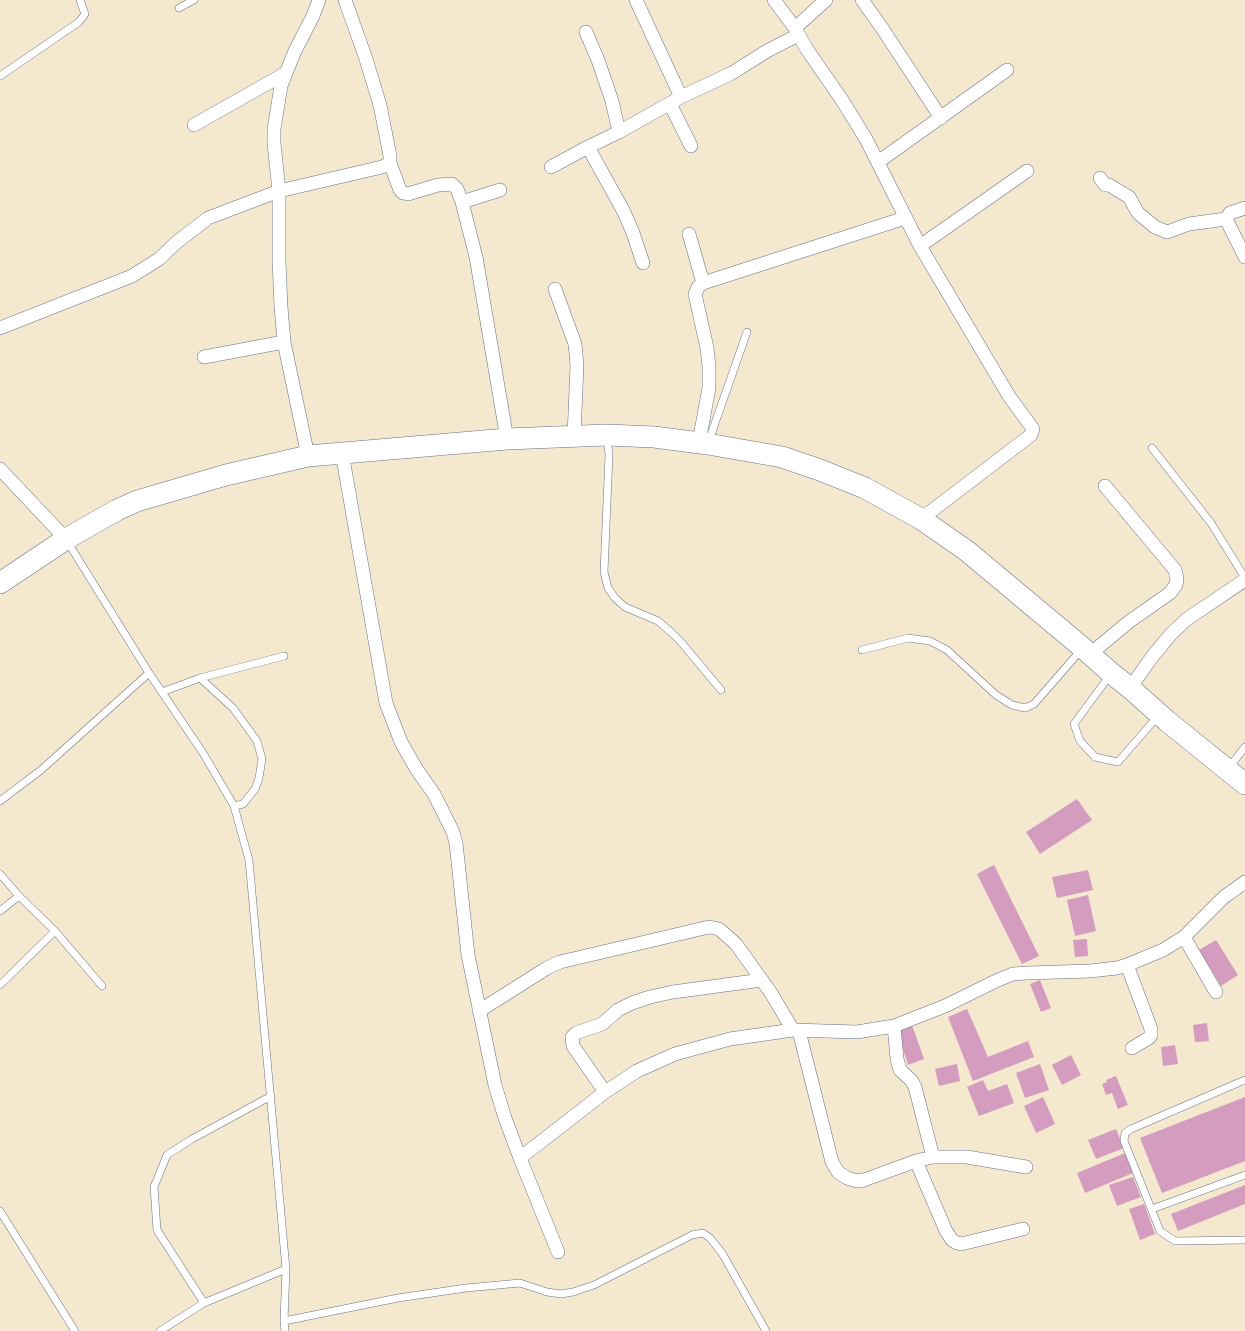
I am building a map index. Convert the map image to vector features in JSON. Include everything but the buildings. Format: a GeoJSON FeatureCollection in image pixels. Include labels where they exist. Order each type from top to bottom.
{"type":"FeatureCollection","features":[{"type":"Feature","properties":{"kind":"main road"},"geometry":{"type":"LineString","coordinates":[[0,583],[66,539],[117,510],[158,494],[255,467],[308,456],[507,439],[574,436],[607,435],[654,437],[703,443],[782,457],[820,470],[865,488],[921,519],[967,551],[1087,651],[1159,714],[1245,784]]}},
{"type":"Feature","properties":{"kind":"street"},"geometry":{"type":"LineString","coordinates":[[308,456],[284,342],[279,261],[279,191],[274,129],[281,86],[294,50],[313,16],[319,0]]}},
{"type":"Feature","properties":{"kind":"street"},"geometry":{"type":"LineString","coordinates":[[345,0],[365,56],[380,105],[390,163],[400,190],[403,193],[408,194],[438,185],[450,184],[457,189],[462,202],[476,257],[507,439]]}},
{"type":"Feature","properties":{"kind":"street"},"geometry":{"type":"LineString","coordinates":[[636,0],[676,100],[691,146]]}},
{"type":"Feature","properties":{"kind":"street"},"geometry":{"type":"LineString","coordinates":[[774,0],[797,32],[866,139],[920,246],[1009,396],[1033,429],[1031,435],[921,519]]}},
{"type":"Feature","properties":{"kind":"street"},"geometry":{"type":"LineString","coordinates":[[551,167],[676,100],[732,73],[797,32],[826,0]]}},
{"type":"Feature","properties":{"kind":"street"},"geometry":{"type":"LineString","coordinates":[[862,0],[941,118]]}},
{"type":"Feature","properties":{"kind":"street"},"geometry":{"type":"LineString","coordinates":[[586,32],[598,60],[612,101],[618,132]]}},
{"type":"Feature","properties":{"kind":"street"},"geometry":{"type":"LineString","coordinates":[[878,162],[1008,70]]}},
{"type":"Feature","properties":{"kind":"street"},"geometry":{"type":"LineString","coordinates":[[194,125],[286,73]]}},
{"type":"Feature","properties":{"kind":"street"},"geometry":{"type":"LineString","coordinates":[[588,146],[624,212],[643,263]]}},
{"type":"Feature","properties":{"kind":"street"},"geometry":{"type":"LineString","coordinates":[[0,328],[132,276],[159,259],[177,242],[208,218],[279,191],[382,167],[390,163]]}},
{"type":"Feature","properties":{"kind":"street"},"geometry":{"type":"LineString","coordinates":[[920,246],[1028,171]]}},
{"type":"Feature","properties":{"kind":"street"},"geometry":{"type":"LineString","coordinates":[[1100,178],[1105,185],[1110,186],[1129,197],[1138,213],[1156,227],[1166,232],[1189,224],[1226,219],[1230,213],[1245,208]]}},
{"type":"Feature","properties":{"kind":"street"},"geometry":{"type":"LineString","coordinates":[[462,202],[500,190]]}},
{"type":"Feature","properties":{"kind":"street"},"geometry":{"type":"LineString","coordinates":[[703,443],[709,388],[709,367],[707,348],[695,294],[698,287],[703,283],[905,218]]}},
{"type":"Feature","properties":{"kind":"street"},"geometry":{"type":"LineString","coordinates":[[1226,219],[1245,257]]}},
{"type":"Feature","properties":{"kind":"street"},"geometry":{"type":"LineString","coordinates":[[689,234],[703,283]]}},
{"type":"Feature","properties":{"kind":"street"},"geometry":{"type":"LineString","coordinates":[[556,289],[575,344],[577,365],[574,436]]}},
{"type":"Feature","properties":{"kind":"street"},"geometry":{"type":"LineString","coordinates":[[204,357],[284,342]]}},
{"type":"Feature","properties":{"kind":"street"},"geometry":{"type":"LineString","coordinates":[[342,453],[386,703],[401,742],[417,770],[434,794],[448,820],[456,843],[468,955],[495,1084],[520,1158],[558,1252]]}},
{"type":"Feature","properties":{"kind":"street"},"geometry":{"type":"LineString","coordinates":[[0,469],[66,539]]}},
{"type":"Feature","properties":{"kind":"street"},"geometry":{"type":"LineString","coordinates":[[1087,651],[1170,593],[1176,585],[1178,579],[1175,570],[1105,486]]}},
{"type":"Feature","properties":{"kind":"street"},"geometry":{"type":"LineString","coordinates":[[1130,688],[1152,657],[1186,619],[1245,579]]}},
{"type":"Feature","properties":{"kind":"street"},"geometry":{"type":"LineString","coordinates":[[520,1158],[605,1092],[637,1071],[675,1054],[730,1039],[796,1030],[857,1032],[894,1026],[945,1006],[1013,974],[1090,971],[1117,968],[1127,965],[1163,950],[1184,937],[1224,897],[1245,882]]}},
{"type":"Feature","properties":{"kind":"street"},"geometry":{"type":"LineString","coordinates":[[479,1011],[547,968],[560,962],[709,927],[718,929],[736,944],[796,1030],[832,1162],[838,1172],[846,1178],[857,1181],[864,1180],[916,1161],[933,1157],[967,1157],[1026,1167]]}},
{"type":"Feature","properties":{"kind":"street"},"geometry":{"type":"LineString","coordinates":[[1184,937],[1216,992]]}},
{"type":"Feature","properties":{"kind":"street"},"geometry":{"type":"LineString","coordinates":[[1127,965],[1151,1029],[1151,1035],[1132,1048]]}},
{"type":"Feature","properties":{"kind":"street"},"geometry":{"type":"LineString","coordinates":[[605,1092],[573,1046],[572,1037],[576,1033],[602,1024],[618,1010],[632,1003],[650,997],[673,992],[762,980]]}},
{"type":"Feature","properties":{"kind":"street"},"geometry":{"type":"LineString","coordinates":[[894,1026],[897,1059],[900,1070],[911,1080],[915,1087],[933,1157]]}},
{"type":"Feature","properties":{"kind":"street"},"geometry":{"type":"LineString","coordinates":[[916,1161],[946,1231],[952,1240],[961,1244],[1023,1229]]}},
{"type":"Feature","properties":{"kind":"lane"},"geometry":{"type":"LineString","coordinates":[[0,76],[79,22],[85,14],[80,0]]}},
{"type":"Feature","properties":{"kind":"lane"},"geometry":{"type":"LineString","coordinates":[[179,8],[194,0]]}},
{"type":"Feature","properties":{"kind":"lane"},"geometry":{"type":"LineString","coordinates":[[703,443],[748,332]]}},
{"type":"Feature","properties":{"kind":"lane"},"geometry":{"type":"LineString","coordinates":[[607,435],[609,455],[604,572],[608,588],[615,598],[625,607],[658,621],[672,633],[721,690]]}},
{"type":"Feature","properties":{"kind":"lane"},"geometry":{"type":"LineString","coordinates":[[1152,448],[1211,523],[1245,579]]}},
{"type":"Feature","properties":{"kind":"lane"},"geometry":{"type":"LineString","coordinates":[[66,539],[149,673],[204,753],[234,806],[249,860],[286,1269],[285,1331]]}},
{"type":"Feature","properties":{"kind":"lane"},"geometry":{"type":"LineString","coordinates":[[862,650],[908,638],[930,641],[947,650],[996,695],[1012,705],[1025,708],[1034,704],[1087,651]]}},
{"type":"Feature","properties":{"kind":"lane"},"geometry":{"type":"LineString","coordinates":[[162,692],[200,678],[284,656]]}},
{"type":"Feature","properties":{"kind":"lane"},"geometry":{"type":"LineString","coordinates":[[0,801],[41,770],[149,673]]}},
{"type":"Feature","properties":{"kind":"lane"},"geometry":{"type":"LineString","coordinates":[[1111,673],[1074,724],[1080,741],[1095,757],[1118,762],[1159,714]]}},
{"type":"Feature","properties":{"kind":"lane"},"geometry":{"type":"LineString","coordinates":[[200,678],[233,708],[257,742],[262,759],[259,778],[255,789],[243,804],[234,806]]}},
{"type":"Feature","properties":{"kind":"lane"},"geometry":{"type":"LineString","coordinates":[[1227,770],[1245,747]]}},
{"type":"Feature","properties":{"kind":"lane"},"geometry":{"type":"LineString","coordinates":[[0,874],[19,896],[54,931],[102,986]]}},
{"type":"Feature","properties":{"kind":"lane"},"geometry":{"type":"LineString","coordinates":[[0,911],[19,896]]}},
{"type":"Feature","properties":{"kind":"lane"},"geometry":{"type":"LineString","coordinates":[[0,985],[54,931]]}},
{"type":"Feature","properties":{"kind":"lane"},"geometry":{"type":"LineString","coordinates":[[1245,1080],[1132,1129],[1125,1133],[1124,1141],[1160,1231],[1175,1241],[1245,1240]]}},
{"type":"Feature","properties":{"kind":"lane"},"geometry":{"type":"LineString","coordinates":[[204,1303],[157,1230],[154,1187],[167,1155],[192,1139],[271,1096]]}},
{"type":"Feature","properties":{"kind":"lane"},"geometry":{"type":"LineString","coordinates":[[1152,1209],[1245,1175]]}},
{"type":"Feature","properties":{"kind":"lane"},"geometry":{"type":"LineString","coordinates":[[0,1212],[75,1331]]}},
{"type":"Feature","properties":{"kind":"lane"},"geometry":{"type":"LineString","coordinates":[[284,1321],[398,1298],[466,1288],[520,1283],[547,1292],[561,1294],[573,1292],[594,1285],[692,1235],[703,1233],[710,1238],[722,1253],[766,1331]]}},
{"type":"Feature","properties":{"kind":"lane"},"geometry":{"type":"LineString","coordinates":[[160,1331],[204,1303],[286,1269]]}}]}
